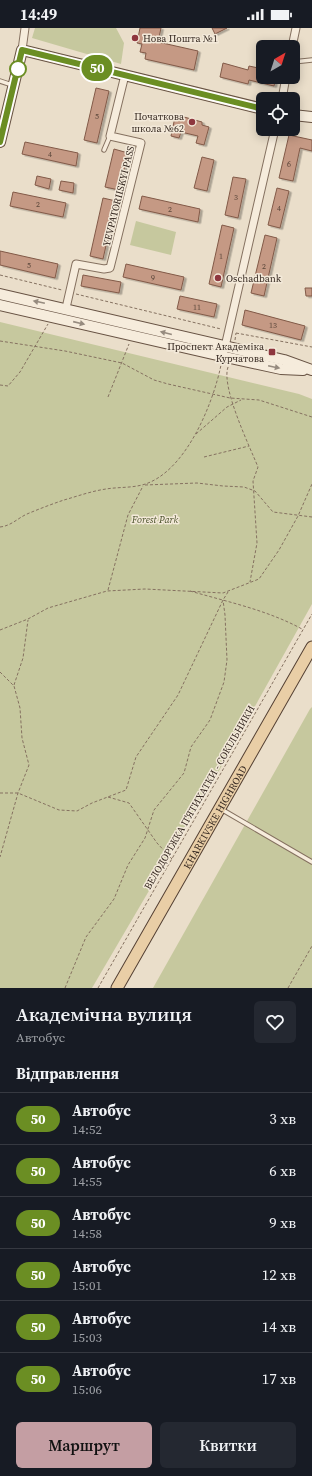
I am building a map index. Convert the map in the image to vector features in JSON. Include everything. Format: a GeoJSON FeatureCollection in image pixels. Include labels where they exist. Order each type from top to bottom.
{"type":"FeatureCollection","features":[{"type":"Feature","properties":{"kind":"main road","name":"KHARKIVSKE HIGHROAD"},"geometry":{"type":"LineString","coordinates":[[117,988],[312,647]]}},
{"type":"Feature","properties":{"kind":"street"},"geometry":{"type":"LineString","coordinates":[[0,142],[22,50],[25,28]]}},
{"type":"Feature","properties":{"kind":"street"},"geometry":{"type":"LineString","coordinates":[[293,40],[296,28]]}},
{"type":"Feature","properties":{"kind":"street"},"geometry":{"type":"LineString","coordinates":[[22,50],[256,107]]}},
{"type":"Feature","properties":{"kind":"street"},"geometry":{"type":"LineString","coordinates":[[110,136],[125,75]]}},
{"type":"Feature","properties":{"kind":"street"},"geometry":{"type":"LineString","coordinates":[[300,116],[312,118]]}},
{"type":"Feature","properties":{"kind":"street","name":"YEVPATORIISKYI PASS"},"geometry":{"type":"LineString","coordinates":[[66,308],[76,264],[104,270],[110,268],[141,143],[110,136]]}},
{"type":"Feature","properties":{"kind":"street"},"geometry":{"type":"LineString","coordinates":[[227,353],[228,331],[273,136]]}},
{"type":"Feature","properties":{"kind":"street"},"geometry":{"type":"LineString","coordinates":[[0,294],[66,308],[227,353],[281,369],[312,370],[284,360],[227,353],[132,336],[0,305]]}},
{"type":"Feature","properties":{"kind":"lane"},"geometry":{"type":"LineString","coordinates":[[300,61],[312,60]]}},
{"type":"Feature","properties":{"kind":"lane"},"geometry":{"type":"LineString","coordinates":[[0,81],[14,85]]}},
{"type":"Feature","properties":{"kind":"lane"},"geometry":{"type":"LineString","coordinates":[[104,150],[110,136]]}},
{"type":"Feature","properties":{"kind":"lane"},"geometry":{"type":"LineString","coordinates":[[220,809],[312,862]]}},
{"type":"Feature","properties":{"kind":"path"},"geometry":{"type":"LineString","coordinates":[[0,275],[236,333],[312,347]]}},
{"type":"Feature","properties":{"kind":"path"},"geometry":{"type":"LineString","coordinates":[[0,385],[8,386],[20,372],[36,347],[52,317]]}},
{"type":"Feature","properties":{"kind":"path"},"geometry":{"type":"LineString","coordinates":[[107,591],[128,515],[143,485],[166,473],[178,460],[196,434],[236,333]]}},
{"type":"Feature","properties":{"kind":"path"},"geometry":{"type":"LineString","coordinates":[[108,397],[132,336]]}},
{"type":"Feature","properties":{"kind":"path"},"geometry":{"type":"LineString","coordinates":[[0,341],[65,350],[122,363],[154,380],[230,398],[259,400],[312,417]]}},
{"type":"Feature","properties":{"kind":"path"},"geometry":{"type":"LineString","coordinates":[[227,353],[225,375],[230,398],[258,466],[253,481],[257,543],[250,583]]}},
{"type":"Feature","properties":{"kind":"path"},"geometry":{"type":"LineString","coordinates":[[196,434],[227,407],[241,399]]}},
{"type":"Feature","properties":{"kind":"path"},"geometry":{"type":"LineString","coordinates":[[204,457],[250,445]]}},
{"type":"Feature","properties":{"kind":"path"},"geometry":{"type":"LineString","coordinates":[[0,527],[6,527],[26,515],[63,500],[105,489],[143,485],[197,483],[244,487],[253,490],[273,512],[312,518]]}},
{"type":"Feature","properties":{"kind":"path"},"geometry":{"type":"LineString","coordinates":[[0,630],[28,619],[48,608],[107,591],[145,589],[228,592],[259,579],[279,550],[298,516],[312,484]]}},
{"type":"Feature","properties":{"kind":"path"},"geometry":{"type":"LineString","coordinates":[[188,591],[284,619],[303,630]]}},
{"type":"Feature","properties":{"kind":"path"},"geometry":{"type":"LineString","coordinates":[[0,793],[18,793],[59,810],[77,811],[126,790],[136,757],[178,695],[228,592]]}},
{"type":"Feature","properties":{"kind":"path"},"geometry":{"type":"LineString","coordinates":[[65,988],[86,937],[114,899],[128,865],[145,838],[154,810],[184,773],[191,747],[210,720],[224,682],[227,660],[223,600]]}},
{"type":"Feature","properties":{"kind":"path","name":"ВЕЛОДОРІЖКА П'ЯТИХАТКИ - СОКІЛЬНИКИ"},"geometry":{"type":"LineString","coordinates":[[98,988],[312,614]]}},
{"type":"Feature","properties":{"kind":"path"},"geometry":{"type":"LineString","coordinates":[[14,686],[23,658],[28,619]]}},
{"type":"Feature","properties":{"kind":"path"},"geometry":{"type":"LineString","coordinates":[[0,672],[14,686],[20,708],[22,738],[28,765],[18,793],[0,857]]}},
{"type":"Feature","properties":{"kind":"path"},"geometry":{"type":"LineString","coordinates":[[108,797],[129,803],[157,843],[172,859]]}},
{"type":"Feature","properties":{"kind":"path"},"geometry":{"type":"LineString","coordinates":[[288,988],[312,946]]}},
{"type":"Feature","properties":{"kind":"green space"},"geometry":{"type":"Polygon","coordinates":[[[35,28],[116,28],[124,43],[121,64],[32,38],[35,28]]]}},
{"type":"Feature","properties":{"kind":"green space"},"geometry":{"type":"Polygon","coordinates":[[[136,221],[176,232],[171,255],[130,245],[136,221]]]}},
{"type":"Feature","properties":{"kind":"green space","name":"Forest Park"},"geometry":{"type":"Polygon","coordinates":[[[0,322],[299,394],[312,399],[312,604],[215,778],[92,988],[0,988],[0,322]]]}},
{"type":"Feature","properties":{"kind":"green space"},"geometry":{"type":"Polygon","coordinates":[[[312,707],[312,988],[153,988],[310,709],[312,707]]]}},
{"type":"Feature","properties":{"kind":"building"},"geometry":{"type":"Polygon","coordinates":[[[140,28],[161,28],[158,42],[198,51],[194,70],[145,59],[146,53],[140,52],[142,44],[137,43],[140,28]]]}},
{"type":"Feature","properties":{"kind":"building"},"geometry":{"type":"Polygon","coordinates":[[[212,28],[227,28],[215,34],[212,28]]]}},
{"type":"Feature","properties":{"kind":"building"},"geometry":{"type":"Polygon","coordinates":[[[223,63],[248,70],[249,66],[256,68],[256,82],[249,80],[248,84],[220,77],[223,63]]]}},
{"type":"Feature","properties":{"kind":"building"},"geometry":{"type":"Polygon","coordinates":[[[96,88],[109,91],[97,143],[84,140],[96,88]]]}},
{"type":"Feature","properties":{"kind":"building"},"geometry":{"type":"Polygon","coordinates":[[[175,117],[183,119],[184,117],[202,122],[202,125],[209,127],[204,145],[196,143],[198,136],[181,132],[179,138],[171,136],[175,117]]]}},
{"type":"Feature","properties":{"kind":"building"},"geometry":{"type":"Polygon","coordinates":[[[289,136],[312,140],[312,151],[300,148],[293,181],[279,178],[289,136]]]}},
{"type":"Feature","properties":{"kind":"building"},"geometry":{"type":"Polygon","coordinates":[[[25,142],[78,153],[76,166],[22,154],[25,142]]]}},
{"type":"Feature","properties":{"kind":"building"},"geometry":{"type":"Polygon","coordinates":[[[114,149],[128,153],[119,190],[105,187],[114,149]]]}},
{"type":"Feature","properties":{"kind":"building"},"geometry":{"type":"Polygon","coordinates":[[[202,157],[214,160],[207,191],[194,188],[202,157]]]}},
{"type":"Feature","properties":{"kind":"building"},"geometry":{"type":"Polygon","coordinates":[[[37,176],[51,179],[49,189],[35,185],[37,176]]]}},
{"type":"Feature","properties":{"kind":"building"},"geometry":{"type":"Polygon","coordinates":[[[233,177],[246,179],[238,218],[225,215],[233,177]]]}},
{"type":"Feature","properties":{"kind":"building"},"geometry":{"type":"Polygon","coordinates":[[[61,181],[74,183],[73,193],[59,190],[61,181]]]}},
{"type":"Feature","properties":{"kind":"building"},"geometry":{"type":"Polygon","coordinates":[[[277,188],[289,191],[280,228],[268,225],[277,188]]]}},
{"type":"Feature","properties":{"kind":"building"},"geometry":{"type":"Polygon","coordinates":[[[13,192],[66,203],[63,217],[10,206],[13,192]]]}},
{"type":"Feature","properties":{"kind":"building"},"geometry":{"type":"Polygon","coordinates":[[[142,196],[200,209],[198,222],[139,209],[142,196]]]}},
{"type":"Feature","properties":{"kind":"building"},"geometry":{"type":"Polygon","coordinates":[[[103,198],[116,201],[103,259],[90,256],[103,198]]]}},
{"type":"Feature","properties":{"kind":"building"},"geometry":{"type":"Polygon","coordinates":[[[222,225],[234,228],[221,287],[209,284],[222,225]]]}},
{"type":"Feature","properties":{"kind":"building"},"geometry":{"type":"Polygon","coordinates":[[[265,235],[277,238],[264,296],[251,293],[265,235]]]}},
{"type":"Feature","properties":{"kind":"building"},"geometry":{"type":"Polygon","coordinates":[[[0,251],[58,264],[55,278],[0,265],[0,251]]]}},
{"type":"Feature","properties":{"kind":"building"},"geometry":{"type":"Polygon","coordinates":[[[126,264],[184,277],[181,290],[123,277],[126,264]]]}},
{"type":"Feature","properties":{"kind":"building"},"geometry":{"type":"Polygon","coordinates":[[[83,275],[121,282],[119,293],[81,286],[83,275]]]}},
{"type":"Feature","properties":{"kind":"building"},"geometry":{"type":"Polygon","coordinates":[[[305,288],[312,288],[312,296],[306,296],[305,288]]]}},
{"type":"Feature","properties":{"kind":"building"},"geometry":{"type":"Polygon","coordinates":[[[180,296],[217,304],[214,317],[177,309],[180,296]]]}},
{"type":"Feature","properties":{"kind":"building"},"geometry":{"type":"Polygon","coordinates":[[[245,310],[305,326],[301,340],[242,325],[245,310]]]}},
{"type":"Feature","properties":{"kind":"bus line","name":"50"},"geometry":{"type":"LineString","coordinates":[[0,142],[22,50],[256,107]]}},
{"type":"Feature","properties":{"kind":"place","name":"Нова Пошта №1"},"geometry":{"type":"Point","coordinates":[135,38]}},
{"type":"Feature","properties":{"kind":"place","name":"Початкова школа №62"},"geometry":{"type":"Point","coordinates":[192,122]}},
{"type":"Feature","properties":{"kind":"place","name":"Oschadbank"},"geometry":{"type":"Point","coordinates":[218,278]}},
{"type":"Feature","properties":{"kind":"place","name":"Проспект Академіка Курчатова"},"geometry":{"type":"Point","coordinates":[272,352]}}]}
